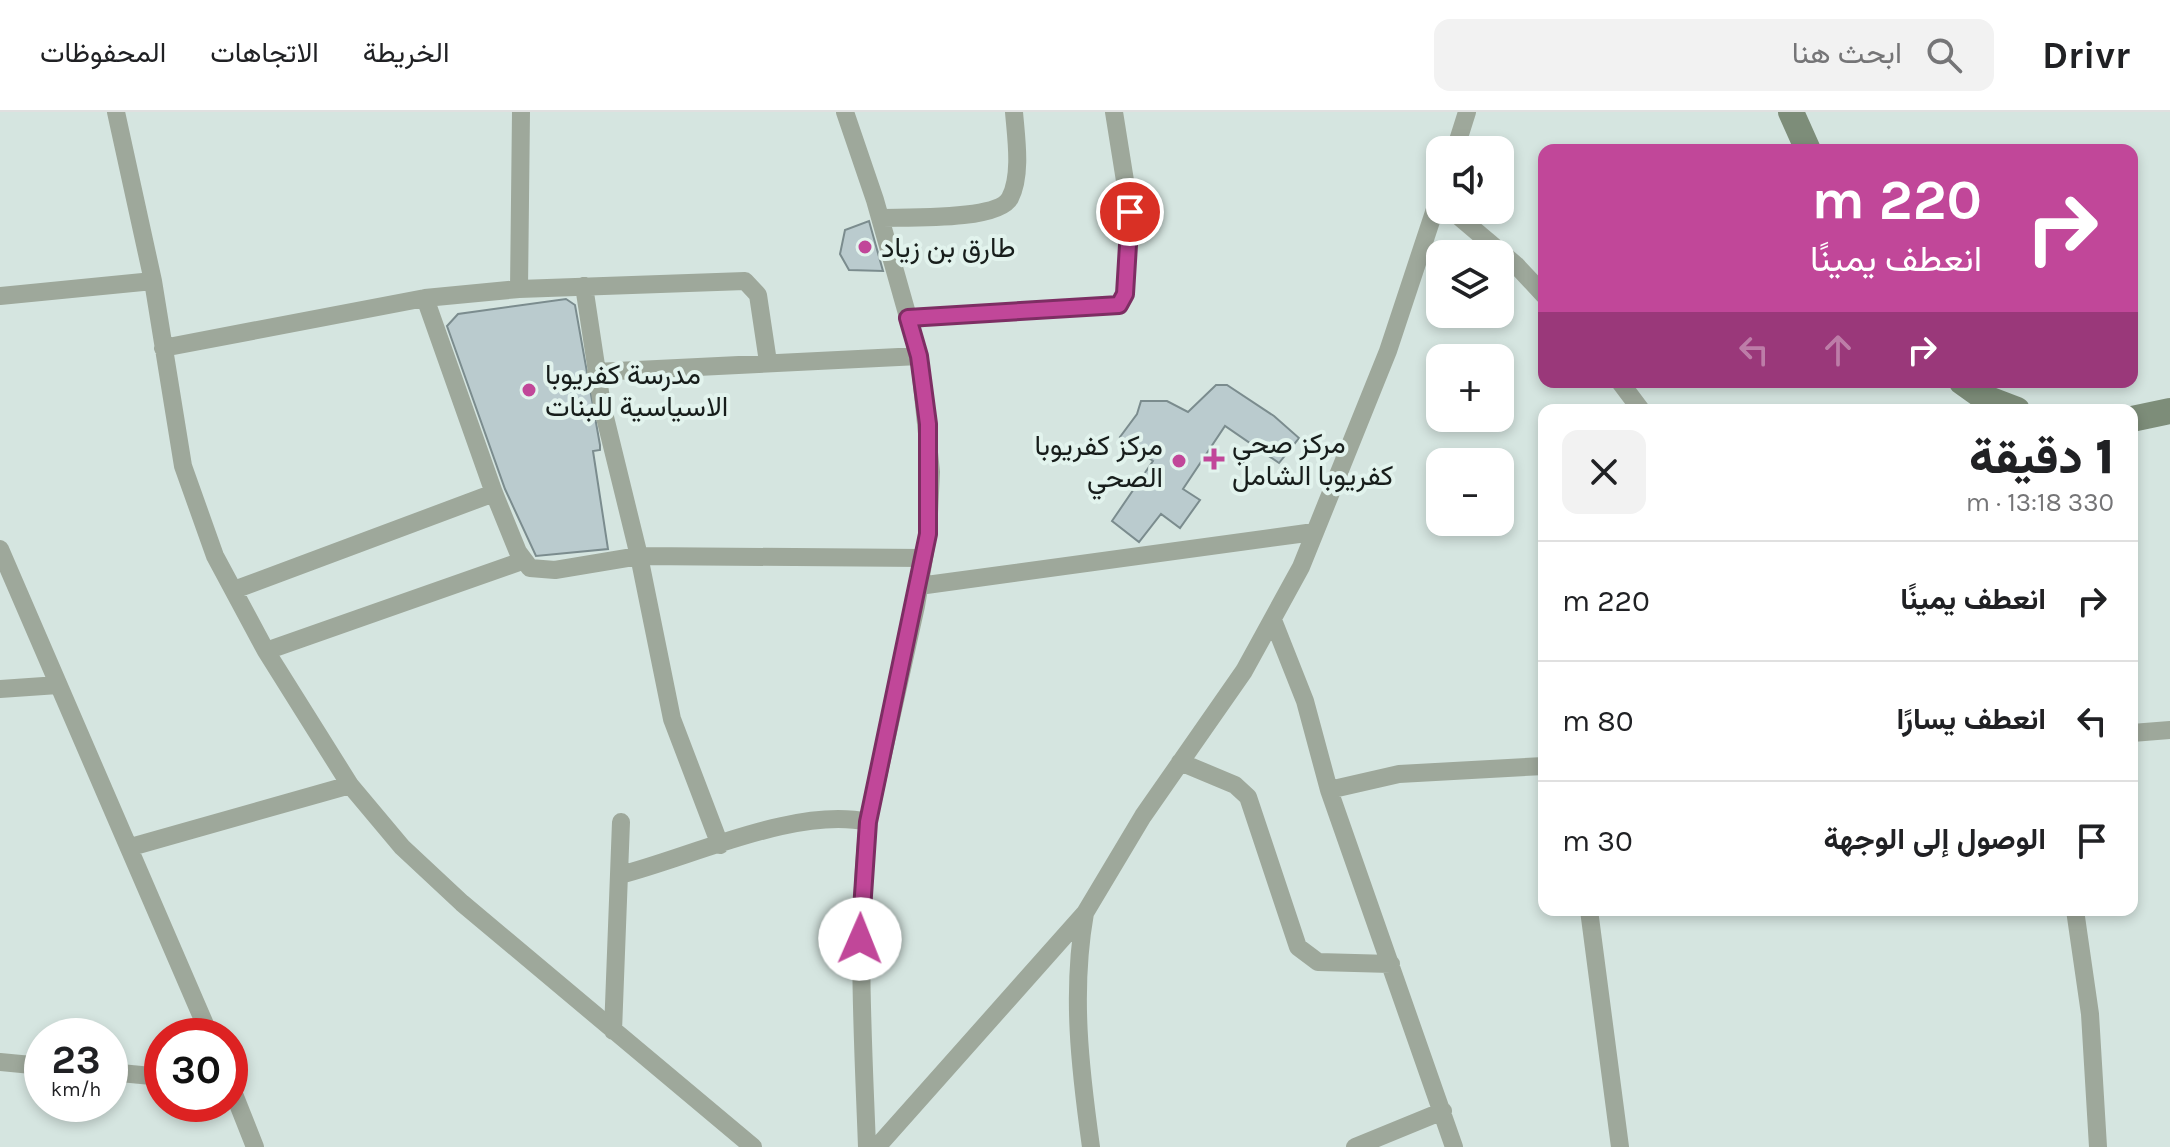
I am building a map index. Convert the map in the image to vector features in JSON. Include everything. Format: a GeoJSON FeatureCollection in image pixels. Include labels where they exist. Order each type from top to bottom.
{"type":"FeatureCollection","features":[{"type":"Feature","properties":{"kind":"main road"},"geometry":{"type":"LineString","coordinates":[[1791,112],[1805,144]]}},
{"type":"Feature","properties":{"kind":"main road"},"geometry":{"type":"LineString","coordinates":[[1970,388],[2001,404]]}},
{"type":"Feature","properties":{"kind":"main road"},"geometry":{"type":"LineString","coordinates":[[2138,418],[2170,411]]}},
{"type":"Feature","properties":{"kind":"street"},"geometry":{"type":"LineString","coordinates":[[116,112],[153,281],[183,466],[201,522],[266,651],[350,785],[378,821],[431,876],[753,1147]]}},
{"type":"Feature","properties":{"kind":"street"},"geometry":{"type":"LineString","coordinates":[[519,289],[521,112]]}},
{"type":"Feature","properties":{"kind":"street"},"geometry":{"type":"LineString","coordinates":[[845,112],[880,218],[919,356],[931,472],[919,586],[868,822],[860,939],[867,1147]]}},
{"type":"Feature","properties":{"kind":"street"},"geometry":{"type":"LineString","coordinates":[[880,218],[977,214],[1004,206],[1010,199],[1015,181],[1014,112]]}},
{"type":"Feature","properties":{"kind":"street"},"geometry":{"type":"LineString","coordinates":[[908,318],[1119,305],[1125,294],[1130,212],[1114,112]]}},
{"type":"Feature","properties":{"kind":"street"},"geometry":{"type":"LineString","coordinates":[[1459,136],[1467,112]]}},
{"type":"Feature","properties":{"kind":"street"},"geometry":{"type":"LineString","coordinates":[[877,1147],[1085,913],[1124,844],[1244,671],[1273,620],[1314,532],[1388,351],[1434,224]]}},
{"type":"Feature","properties":{"kind":"street"},"geometry":{"type":"LineString","coordinates":[[1469,224],[1538,289]]}},
{"type":"Feature","properties":{"kind":"street"},"geometry":{"type":"LineString","coordinates":[[0,296],[153,281]]}},
{"type":"Feature","properties":{"kind":"street"},"geometry":{"type":"LineString","coordinates":[[163,348],[425,298],[519,289],[745,281],[758,295],[768,362]]}},
{"type":"Feature","properties":{"kind":"street"},"geometry":{"type":"LineString","coordinates":[[584,286],[596,372],[639,556],[672,719],[720,845]]}},
{"type":"Feature","properties":{"kind":"street"},"geometry":{"type":"LineString","coordinates":[[425,298],[494,493],[522,561],[530,568],[543,571],[639,556],[923,558]]}},
{"type":"Feature","properties":{"kind":"street"},"geometry":{"type":"LineString","coordinates":[[596,372],[919,356]]}},
{"type":"Feature","properties":{"kind":"street"},"geometry":{"type":"LineString","coordinates":[[234,590],[494,493]]}},
{"type":"Feature","properties":{"kind":"street"},"geometry":{"type":"LineString","coordinates":[[919,586],[1314,532]]}},
{"type":"Feature","properties":{"kind":"street"},"geometry":{"type":"LineString","coordinates":[[0,549],[202,1018]]}},
{"type":"Feature","properties":{"kind":"street"},"geometry":{"type":"LineString","coordinates":[[266,651],[522,561]]}},
{"type":"Feature","properties":{"kind":"street"},"geometry":{"type":"LineString","coordinates":[[1273,620],[1305,701],[1329,790],[1454,1147]]}},
{"type":"Feature","properties":{"kind":"street"},"geometry":{"type":"LineString","coordinates":[[0,689],[58,685]]}},
{"type":"Feature","properties":{"kind":"street"},"geometry":{"type":"LineString","coordinates":[[2138,733],[2170,730]]}},
{"type":"Feature","properties":{"kind":"street"},"geometry":{"type":"LineString","coordinates":[[1180,762],[1235,785],[1248,797],[1298,947],[1308,957],[1328,962],[1391,964]]}},
{"type":"Feature","properties":{"kind":"street"},"geometry":{"type":"LineString","coordinates":[[1329,790],[1399,774],[1538,766]]}},
{"type":"Feature","properties":{"kind":"street"},"geometry":{"type":"LineString","coordinates":[[131,847],[350,785]]}},
{"type":"Feature","properties":{"kind":"street"},"geometry":{"type":"LineString","coordinates":[[620,875],[803,821],[842,818],[868,822]]}},
{"type":"Feature","properties":{"kind":"street"},"geometry":{"type":"LineString","coordinates":[[613,1031],[621,822]]}},
{"type":"Feature","properties":{"kind":"street"},"geometry":{"type":"LineString","coordinates":[[1085,913],[1077,960],[1076,1000],[1091,1147]]}},
{"type":"Feature","properties":{"kind":"street"},"geometry":{"type":"LineString","coordinates":[[1590,916],[1620,1147]]}},
{"type":"Feature","properties":{"kind":"street"},"geometry":{"type":"LineString","coordinates":[[2076,916],[2090,1014],[2098,1147]]}},
{"type":"Feature","properties":{"kind":"street"},"geometry":{"type":"LineString","coordinates":[[0,1062],[24,1064]]}},
{"type":"Feature","properties":{"kind":"street"},"geometry":{"type":"LineString","coordinates":[[1355,1147],[1443,1111]]}},
{"type":"Feature","properties":{"kind":"street"},"geometry":{"type":"LineString","coordinates":[[245,1122],[255,1147]]}},
{"type":"Feature","properties":{"kind":"building","name":"طارق بن زياد"},"geometry":{"type":"Polygon","coordinates":[[[869,221],[883,271],[849,270],[840,254],[845,230],[869,221]]]}},
{"type":"Feature","properties":{"kind":"building","name":"مدرسة كفريوبا الاسياسية للبنات"},"geometry":{"type":"Polygon","coordinates":[[[566,299],[575,305],[600,445],[600,450],[593,451],[608,549],[536,556],[505,489],[447,326],[458,314],[566,299]]]}},
{"type":"Feature","properties":{"kind":"building","name":"مركز كفريوبا الصحي"},"geometry":{"type":"Polygon","coordinates":[[[1216,385],[1227,385],[1274,416],[1299,438],[1279,463],[1225,426],[1183,489],[1200,500],[1180,528],[1161,514],[1139,542],[1112,521],[1153,461],[1120,437],[1137,414],[1141,401],[1167,401],[1188,412],[1216,385]]]}},
{"type":"Feature","properties":{"kind":"place","name":"طارق بن زياد"},"geometry":{"type":"Point","coordinates":[865,247]}},
{"type":"Feature","properties":{"kind":"place","name":"مدرسة كفريوبا الاسياسية للبنات"},"geometry":{"type":"Point","coordinates":[529,390]}},
{"type":"Feature","properties":{"kind":"place","name":"مركز صحي كفريوبا الشامل"},"geometry":{"type":"Point","coordinates":[1214,459]}},
{"type":"Feature","properties":{"kind":"place","name":"مركز كفريوبا الصحي"},"geometry":{"type":"Point","coordinates":[1179,461]}},
{"type":"Feature","properties":{"kind":"route"},"geometry":{"type":"LineString","coordinates":[[860,939],[868,822],[916,606],[928,534],[931,472],[928,424],[919,356],[908,318],[1113,308],[1119,305],[1125,294],[1130,212]]}}]}
